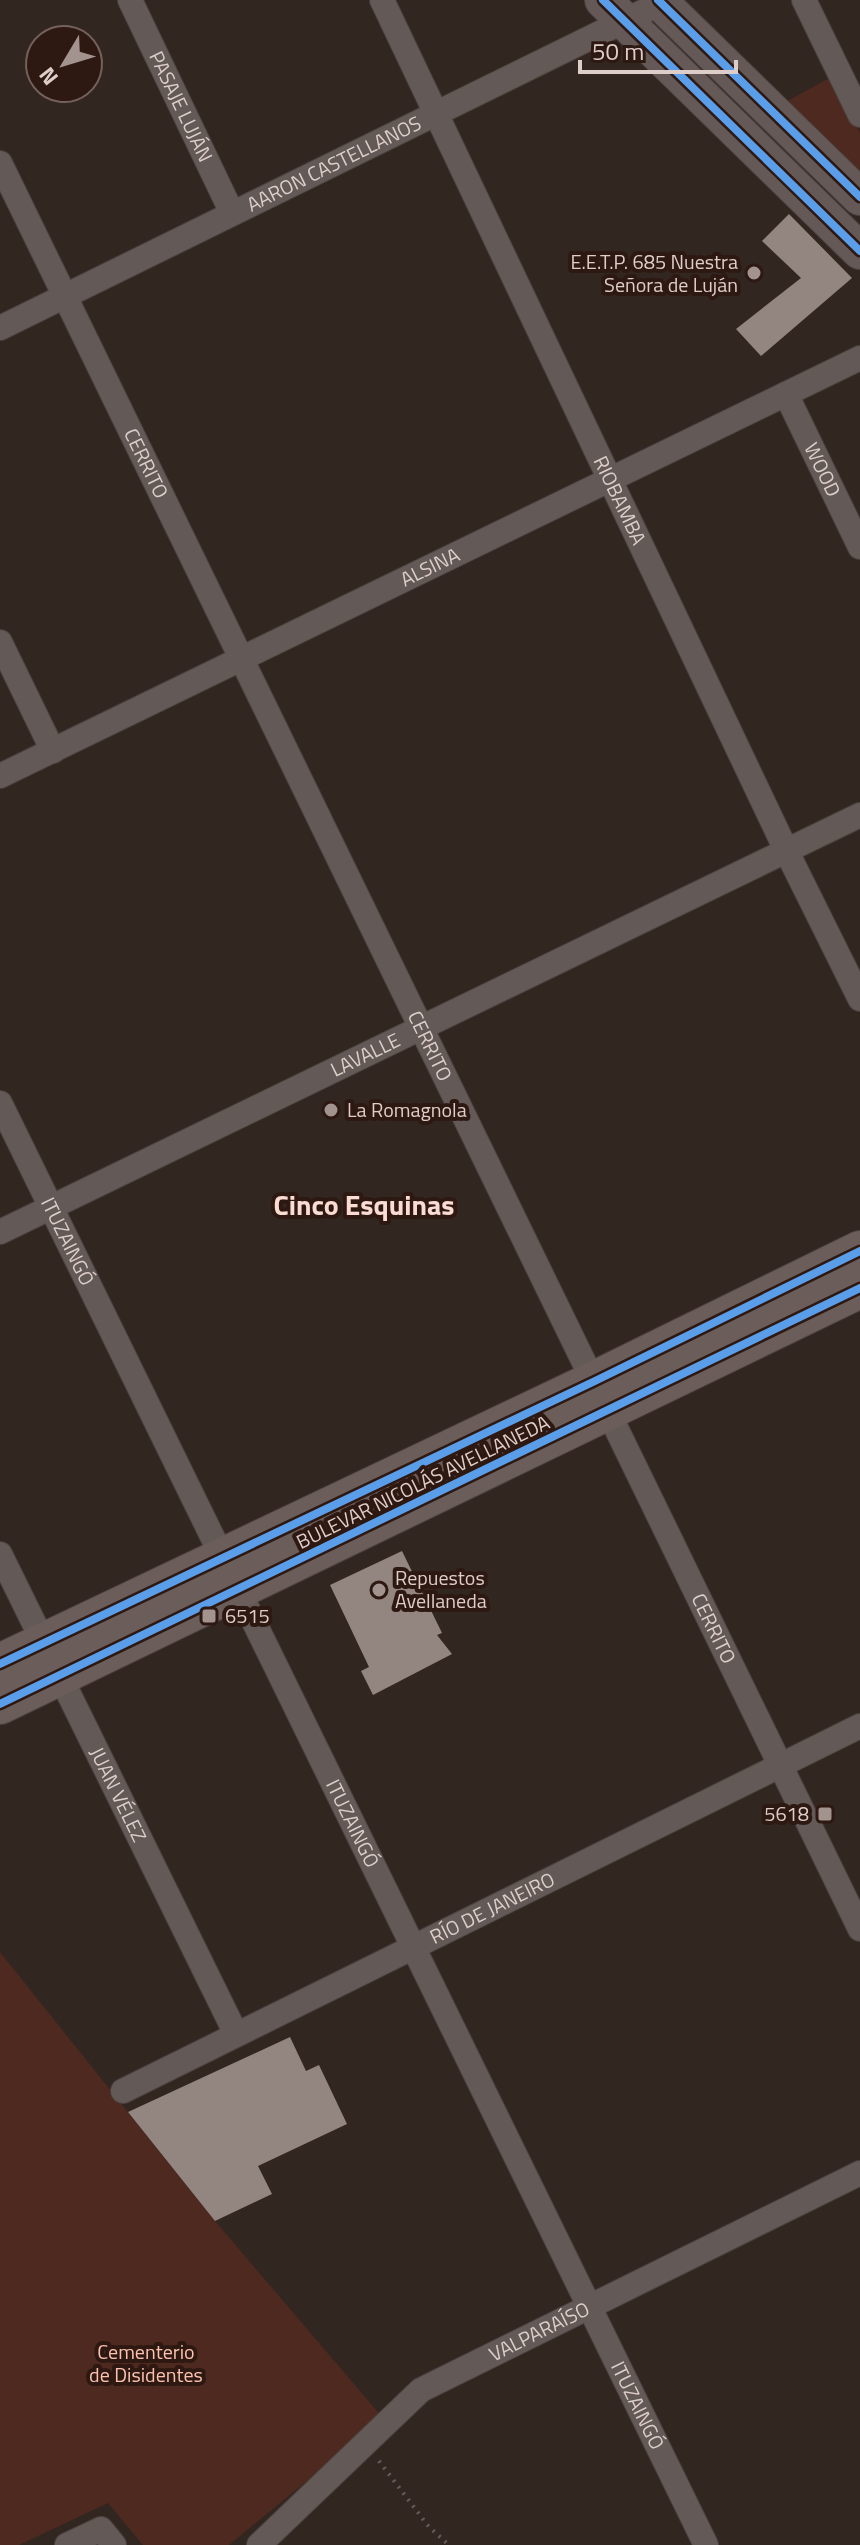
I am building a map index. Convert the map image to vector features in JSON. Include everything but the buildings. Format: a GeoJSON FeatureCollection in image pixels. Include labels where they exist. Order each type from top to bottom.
{"type":"FeatureCollection","features":[{"type":"Feature","properties":{"kind":"main road"},"geometry":{"type":"LineString","coordinates":[[662,1],[860,197]]}},
{"type":"Feature","properties":{"kind":"main road"},"geometry":{"type":"LineString","coordinates":[[613,10],[860,251]]}},
{"type":"Feature","properties":{"kind":"main road","name":"BULEVAR NICOLÁS AVELLANEDA"},"geometry":{"type":"LineString","coordinates":[[602,1396],[860,1251]]}},
{"type":"Feature","properties":{"kind":"main road","name":"BULEVAR NICOLÁS AVELLANEDA"},"geometry":{"type":"LineString","coordinates":[[0,1704],[52,1659],[602,1396],[860,1288]]}},
{"type":"Feature","properties":{"kind":"main road","name":"BULEVAR NICOLÁS AVELLANEDA"},"geometry":{"type":"LineString","coordinates":[[0,1664],[52,1659]]}},
{"type":"Feature","properties":{"kind":"street","name":"PASAJE LUJÁN"},"geometry":{"type":"LineString","coordinates":[[130,0],[232,213]]}},
{"type":"Feature","properties":{"kind":"street","name":"RIOBAMBA"},"geometry":{"type":"LineString","coordinates":[[382,0],[786,850],[860,999]]}},
{"type":"Feature","properties":{"kind":"street"},"geometry":{"type":"LineString","coordinates":[[804,0],[860,115]]}},
{"type":"Feature","properties":{"kind":"street","name":"AARON CASTELLANOS"},"geometry":{"type":"LineString","coordinates":[[0,328],[436,113],[613,10],[662,1]]}},
{"type":"Feature","properties":{"kind":"street","name":"CERRITO"},"geometry":{"type":"LineString","coordinates":[[0,163],[860,1929]]}},
{"type":"Feature","properties":{"kind":"street","name":"ALSINA"},"geometry":{"type":"LineString","coordinates":[[0,776],[860,358]]}},
{"type":"Feature","properties":{"kind":"street","name":"WOOD"},"geometry":{"type":"LineString","coordinates":[[786,394],[860,547]]}},
{"type":"Feature","properties":{"kind":"street"},"geometry":{"type":"LineString","coordinates":[[0,642],[53,751]]}},
{"type":"Feature","properties":{"kind":"street","name":"LAVALLE"},"geometry":{"type":"LineString","coordinates":[[0,1232],[860,815]]}},
{"type":"Feature","properties":{"kind":"street","name":"ITUZAINGÓ"},"geometry":{"type":"LineString","coordinates":[[0,1103],[706,2545]]}},
{"type":"Feature","properties":{"kind":"street","name":"JUAN VÉLEZ"},"geometry":{"type":"LineString","coordinates":[[0,1554],[236,2034]]}},
{"type":"Feature","properties":{"kind":"street","name":"RÍO DE JANEIRO"},"geometry":{"type":"LineString","coordinates":[[123,2091],[860,1726]]}},
{"type":"Feature","properties":{"kind":"street","name":"VALPARAÍSO"},"geometry":{"type":"LineString","coordinates":[[259,2545],[421,2390],[860,2173]]}},
{"type":"Feature","properties":{"kind":"street"},"geometry":{"type":"LineString","coordinates":[[67,2545],[101,2529],[114,2545]]}},
{"type":"Feature","properties":{"kind":"path"},"geometry":{"type":"LineString","coordinates":[[365,2443],[429,2527],[449,2545]]}},
{"type":"Feature","properties":{"kind":"green space"},"geometry":{"type":"Polygon","coordinates":[[[833,76],[860,133],[860,180],[782,104],[833,76]]]}},
{"type":"Feature","properties":{"kind":"green space","name":"Cementerio de Disidentes"},"geometry":{"type":"Polygon","coordinates":[[[0,1952],[215,2221],[383,2418],[229,2545],[143,2545],[108,2503],[19,2545],[0,2545],[0,1952]]]}},
{"type":"Feature","properties":{"kind":"cycle path"},"geometry":{"type":"LineString","coordinates":[[603,0],[860,251]]}},
{"type":"Feature","properties":{"kind":"cycle path"},"geometry":{"type":"LineString","coordinates":[[658,0],[860,197]]}},
{"type":"Feature","properties":{"kind":"cycle path"},"geometry":{"type":"LineString","coordinates":[[0,1664],[595,1381],[860,1251]]}},
{"type":"Feature","properties":{"kind":"cycle path"},"geometry":{"type":"LineString","coordinates":[[0,1704],[860,1288]]}},
{"type":"Feature","properties":{"kind":"place","name":"E.E.T.P. 685 Nuestra Señora de Luján"},"geometry":{"type":"Point","coordinates":[754,273]}},
{"type":"Feature","properties":{"kind":"place","name":"La Romagnola"},"geometry":{"type":"Point","coordinates":[331,1110]}},
{"type":"Feature","properties":{"kind":"place","name":"Repuestos Avellaneda"},"geometry":{"type":"Point","coordinates":[379,1590]}},
{"type":"Feature","properties":{"kind":"place","name":"6515"},"geometry":{"type":"Point","coordinates":[209,1616]}},
{"type":"Feature","properties":{"kind":"place","name":"5618"},"geometry":{"type":"Point","coordinates":[825,1814]}},
{"type":"Feature","properties":{"kind":"district","name":"Cinco Esquinas"},"geometry":{"type":"Point","coordinates":[364,1205]}}]}
